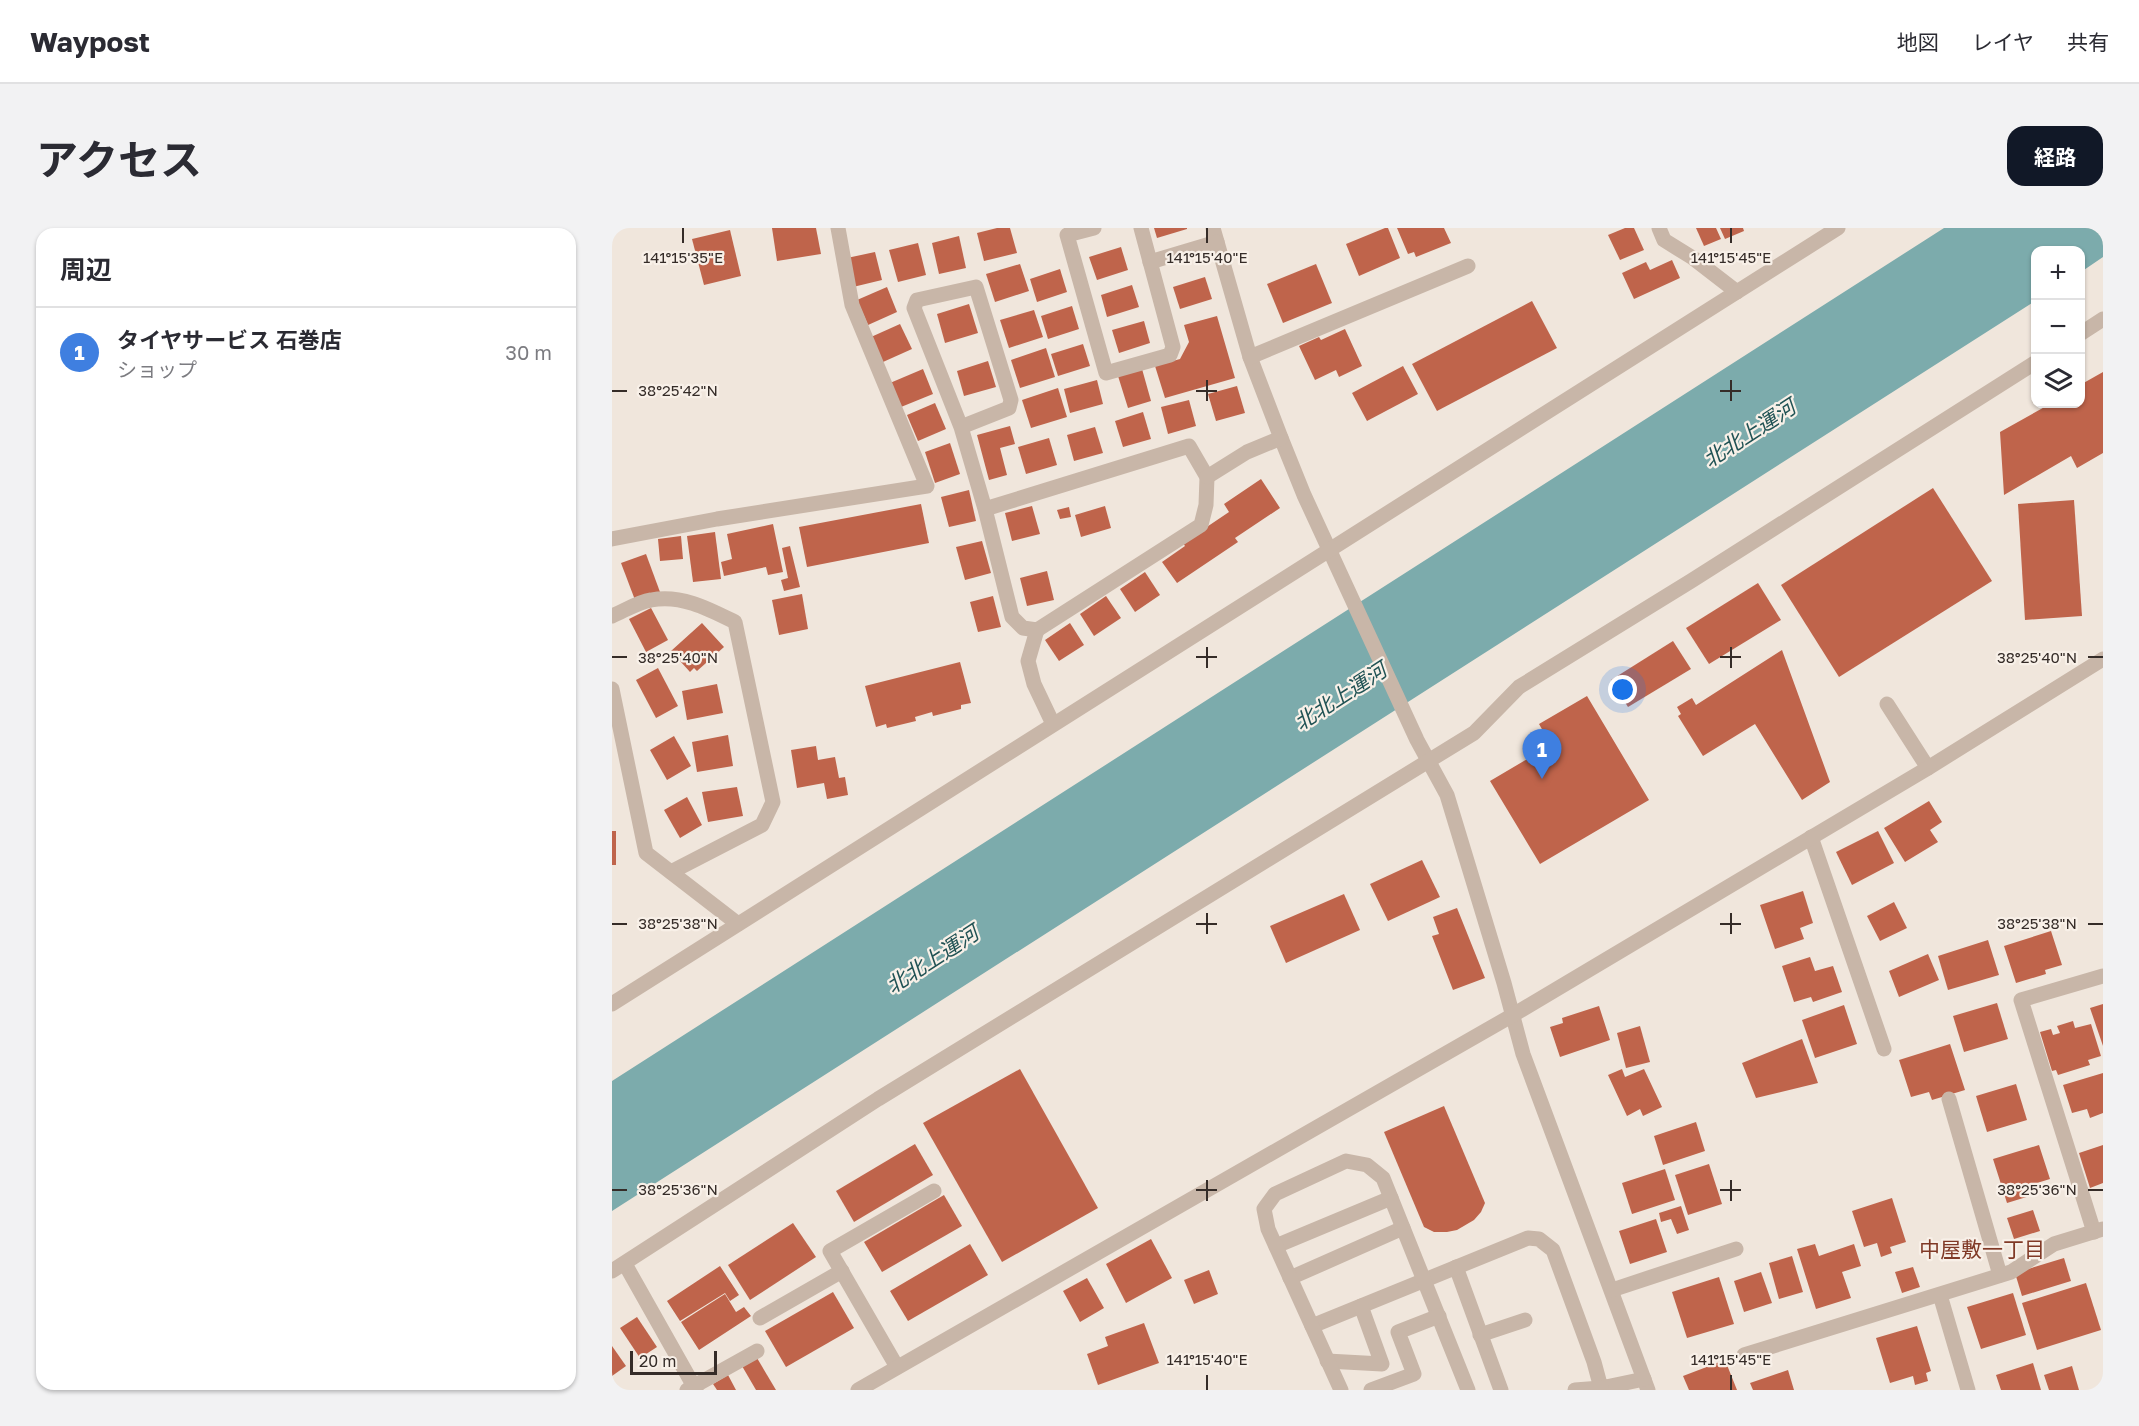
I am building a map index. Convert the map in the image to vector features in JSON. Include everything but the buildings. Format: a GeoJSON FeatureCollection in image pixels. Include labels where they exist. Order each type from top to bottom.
{"type":"FeatureCollection","features":[{"type":"Feature","properties":{"kind":"street"},"geometry":{"type":"LineString","coordinates":[[612,538],[927,486],[852,305],[838,228]]}},
{"type":"Feature","properties":{"kind":"street"},"geometry":{"type":"LineString","coordinates":[[1094,228],[1067,235],[1106,373],[1170,355],[1173,346],[1141,228]]}},
{"type":"Feature","properties":{"kind":"street"},"geometry":{"type":"LineString","coordinates":[[1659,228],[1665,240],[1693,258],[1737,292]]}},
{"type":"Feature","properties":{"kind":"street"},"geometry":{"type":"LineString","coordinates":[[612,1004],[1329,548],[1838,228]]}},
{"type":"Feature","properties":{"kind":"street"},"geometry":{"type":"LineString","coordinates":[[1150,262],[1215,235],[1250,357],[1281,438],[1341,576],[1417,740],[1446,795],[1523,1054],[1646,1385],[1575,1390]]}},
{"type":"Feature","properties":{"kind":"street"},"geometry":{"type":"LineString","coordinates":[[1250,357],[1468,266]]}},
{"type":"Feature","properties":{"kind":"street"},"geometry":{"type":"LineString","coordinates":[[961,427],[1009,408],[1011,400],[976,287],[917,300],[914,308],[961,427],[985,509],[1012,617],[1023,628],[1037,630],[1201,525],[1206,505],[1207,477],[1189,446],[985,509]]}},
{"type":"Feature","properties":{"kind":"street"},"geometry":{"type":"LineString","coordinates":[[2085,331],[2103,319]]}},
{"type":"Feature","properties":{"kind":"street"},"geometry":{"type":"LineString","coordinates":[[758,1351],[692,1389],[618,1268],[888,1093],[1474,733],[1519,687],[2031,365]]}},
{"type":"Feature","properties":{"kind":"street"},"geometry":{"type":"LineString","coordinates":[[1207,477],[1247,452],[1281,438]]}},
{"type":"Feature","properties":{"kind":"street"},"geometry":{"type":"LineString","coordinates":[[612,616],[650,600],[679,600],[701,605],[735,622],[773,802],[762,825],[671,872]]}},
{"type":"Feature","properties":{"kind":"street"},"geometry":{"type":"LineString","coordinates":[[1037,630],[1028,661],[1034,684],[1053,724]]}},
{"type":"Feature","properties":{"kind":"street"},"geometry":{"type":"LineString","coordinates":[[858,1390],[1513,1015],[1928,768],[2103,659]]}},
{"type":"Feature","properties":{"kind":"street"},"geometry":{"type":"LineString","coordinates":[[612,689],[646,853],[738,924]]}},
{"type":"Feature","properties":{"kind":"street"},"geometry":{"type":"LineString","coordinates":[[1887,704],[1928,768]]}},
{"type":"Feature","properties":{"kind":"street"},"geometry":{"type":"LineString","coordinates":[[1811,837],[1884,1049]]}},
{"type":"Feature","properties":{"kind":"street"},"geometry":{"type":"LineString","coordinates":[[1744,1355],[2011,1272],[2054,1244],[2098,1230],[2021,1000],[2103,975]]}},
{"type":"Feature","properties":{"kind":"street"},"geometry":{"type":"LineString","coordinates":[[1949,1099],[2000,1275]]}},
{"type":"Feature","properties":{"kind":"street"},"geometry":{"type":"LineString","coordinates":[[1341,1390],[1268,1229],[1264,1209],[1275,1194],[1346,1161],[1367,1165],[1383,1178],[1468,1390]]}},
{"type":"Feature","properties":{"kind":"street"},"geometry":{"type":"LineString","coordinates":[[897,1367],[830,1251],[934,1191]]}},
{"type":"Feature","properties":{"kind":"street"},"geometry":{"type":"LineString","coordinates":[[1276,1246],[1391,1198]]}},
{"type":"Feature","properties":{"kind":"street"},"geometry":{"type":"LineString","coordinates":[[1290,1278],[1403,1228]]}},
{"type":"Feature","properties":{"kind":"street"},"geometry":{"type":"LineString","coordinates":[[1312,1326],[1528,1238],[1539,1239],[1553,1250],[1594,1362],[1601,1389]]}},
{"type":"Feature","properties":{"kind":"street"},"geometry":{"type":"LineString","coordinates":[[1612,1290],[1736,1249]]}},
{"type":"Feature","properties":{"kind":"street"},"geometry":{"type":"LineString","coordinates":[[1456,1267],[1501,1390]]}},
{"type":"Feature","properties":{"kind":"street"},"geometry":{"type":"LineString","coordinates":[[760,1318],[842,1271]]}},
{"type":"Feature","properties":{"kind":"street"},"geometry":{"type":"LineString","coordinates":[[1940,1295],[1968,1390]]}},
{"type":"Feature","properties":{"kind":"street"},"geometry":{"type":"LineString","coordinates":[[1327,1361],[1382,1364],[1361,1306]]}},
{"type":"Feature","properties":{"kind":"street"},"geometry":{"type":"LineString","coordinates":[[1371,1390],[1414,1374],[1398,1332],[1439,1317]]}},
{"type":"Feature","properties":{"kind":"street"},"geometry":{"type":"LineString","coordinates":[[1480,1335],[1525,1320]]}},
{"type":"Feature","properties":{"kind":"water","name":"北北上運河"},"geometry":{"type":"Polygon","coordinates":[[[1944,228],[2103,228],[2103,257],[2085,269],[2085,246],[2031,246],[2031,304],[612,1211],[612,1081],[1944,228]]]}},
{"type":"Feature","properties":{"kind":"place","name":"タイヤサービス 石巻店"},"geometry":{"type":"Point","coordinates":[1542,779]}},
{"type":"Feature","properties":{"kind":"district","name":"中屋敷一丁目"},"geometry":{"type":"Point","coordinates":[1982,1249]}}]}
